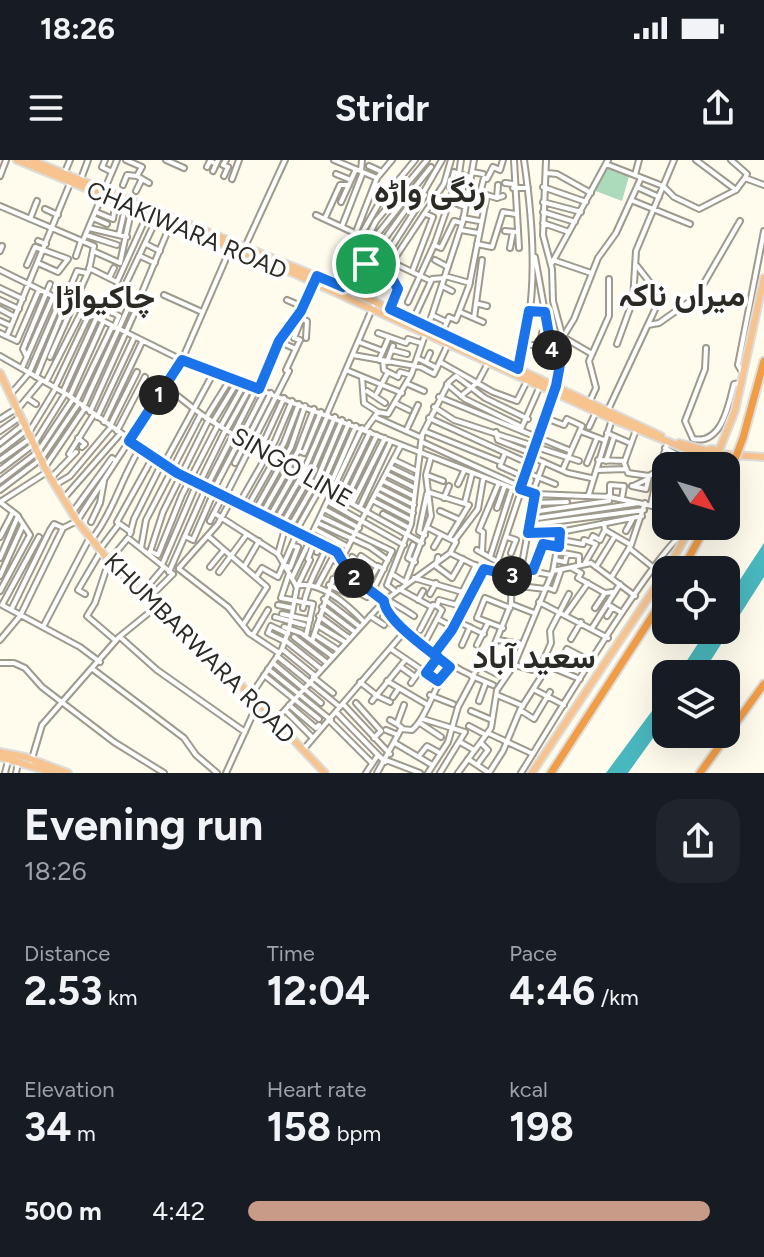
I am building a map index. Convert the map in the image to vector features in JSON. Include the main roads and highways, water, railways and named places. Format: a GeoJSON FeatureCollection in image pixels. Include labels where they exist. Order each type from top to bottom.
{"type":"FeatureCollection","features":[{"type":"Feature","properties":{"kind":"highway"},"geometry":{"type":"LineString","coordinates":[[738,452],[764,361]]}},
{"type":"Feature","properties":{"kind":"highway"},"geometry":{"type":"LineString","coordinates":[[551,773],[652,617]]}},
{"type":"Feature","properties":{"kind":"highway"},"geometry":{"type":"LineString","coordinates":[[700,773],[764,684]]}},
{"type":"Feature","properties":{"kind":"main road","name":"CHAKIWARA ROAD"},"geometry":{"type":"LineString","coordinates":[[17,160],[315,279],[343,287],[413,320],[448,344],[488,363],[517,372],[527,381],[555,389],[596,412],[611,414]]}},
{"type":"Feature","properties":{"kind":"main road","name":"CHAKIWARA ROAD"},"geometry":{"type":"LineString","coordinates":[[31,160],[81,179],[132,211],[148,213],[232,245]]}},
{"type":"Feature","properties":{"kind":"main road"},"geometry":{"type":"LineString","coordinates":[[715,452],[725,436],[741,383],[764,278]]}},
{"type":"Feature","properties":{"kind":"main road","name":"CHAKIWARA ROAD"},"geometry":{"type":"LineString","coordinates":[[315,279],[372,310],[442,333],[517,372],[590,401],[667,443],[699,452]]}},
{"type":"Feature","properties":{"kind":"main road","name":"KHUMBARWARA ROAD"},"geometry":{"type":"LineString","coordinates":[[0,373],[55,485],[77,521],[100,550],[251,695],[325,773]]}},
{"type":"Feature","properties":{"kind":"main road","name":"CHAKIWARA ROAD"},"geometry":{"type":"LineString","coordinates":[[740,455],[764,457]]}},
{"type":"Feature","properties":{"kind":"main road"},"geometry":{"type":"LineString","coordinates":[[532,773],[652,591]]}},
{"type":"Feature","properties":{"kind":"main road"},"geometry":{"type":"LineString","coordinates":[[3,756],[54,773]]}},
{"type":"Feature","properties":{"kind":"main road"},"geometry":{"type":"LineString","coordinates":[[3,756],[68,773]]}},
{"type":"Feature","properties":{"kind":"water"},"geometry":{"type":"Polygon","coordinates":[[[764,543],[764,577],[740,615],[740,580],[764,543]]]}},
{"type":"Feature","properties":{"kind":"water"},"geometry":{"type":"Polygon","coordinates":[[[698,644],[721,644],[711,660],[687,660],[698,644]]]}},
{"type":"Feature","properties":{"kind":"water"},"geometry":{"type":"Polygon","coordinates":[[[652,711],[652,740],[628,773],[606,773],[652,711]]]}},
{"type":"Feature","properties":{"kind":"district","name":"رنگی واڑہ"},"geometry":{"type":"Point","coordinates":[430,191]}},
{"type":"Feature","properties":{"kind":"district","name":"میراں ناکہ"},"geometry":{"type":"Point","coordinates":[682,295]}},
{"type":"Feature","properties":{"kind":"district","name":"چاکیواڑا"},"geometry":{"type":"Point","coordinates":[105,297]}},
{"type":"Feature","properties":{"kind":"district","name":"سعید آباد"},"geometry":{"type":"Point","coordinates":[534,657]}}]}
